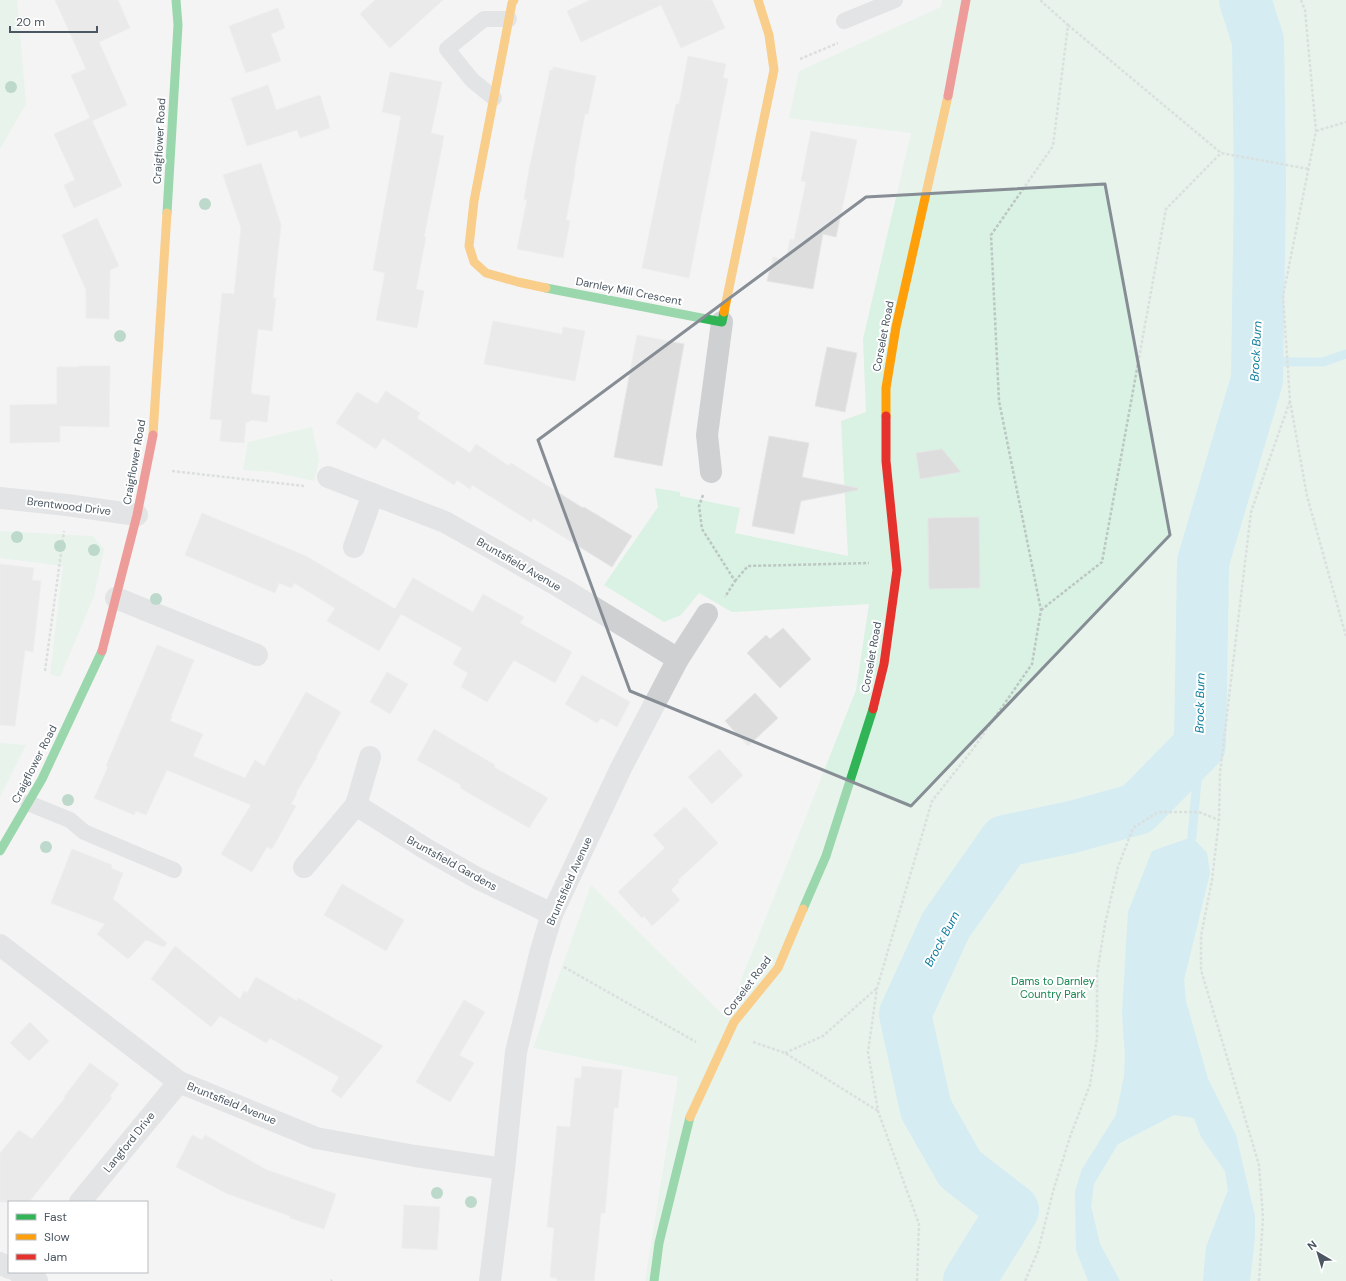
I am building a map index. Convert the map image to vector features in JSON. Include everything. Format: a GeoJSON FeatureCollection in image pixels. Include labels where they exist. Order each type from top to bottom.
{"type":"FeatureCollection","features":[{"type":"Feature","properties":{"kind":"street","name":"Craigflower Road"},"geometry":{"type":"LineString","coordinates":[[0,851],[42,779],[102,653],[138,515],[153,433],[178,25],[176,0]]}},
{"type":"Feature","properties":{"kind":"street","name":"Darnley Mill Crescent"},"geometry":{"type":"LineString","coordinates":[[514,0],[512,3],[474,201],[469,246],[474,262],[486,273],[518,282],[722,322]]}},
{"type":"Feature","properties":{"kind":"street"},"geometry":{"type":"LineString","coordinates":[[711,472],[707,435],[722,322],[774,70],[772,46],[763,12],[758,0]]}},
{"type":"Feature","properties":{"kind":"street","name":"Corselet Road"},"geometry":{"type":"LineString","coordinates":[[654,1281],[659,1243],[690,1119],[734,1022],[778,968],[826,856],[877,698],[884,664],[896,570],[886,461],[886,388],[896,327],[943,122],[966,0]]}},
{"type":"Feature","properties":{"kind":"street","name":"Bruntsfield Avenue"},"geometry":{"type":"LineString","coordinates":[[328,477],[445,522],[678,658]]}},
{"type":"Feature","properties":{"kind":"street"},"geometry":{"type":"LineString","coordinates":[[354,547],[373,494]]}},
{"type":"Feature","properties":{"kind":"street","name":"Brentwood Drive"},"geometry":{"type":"LineString","coordinates":[[0,498],[67,505],[138,515]]}},
{"type":"Feature","properties":{"kind":"street"},"geometry":{"type":"LineString","coordinates":[[116,598],[257,655]]}},
{"type":"Feature","properties":{"kind":"street","name":"Bruntsfield Avenue"},"geometry":{"type":"LineString","coordinates":[[490,1281],[504,1169],[516,1052],[540,954],[552,914],[621,768],[678,658],[707,614]]}},
{"type":"Feature","properties":{"kind":"street"},"geometry":{"type":"LineString","coordinates":[[304,867],[356,805],[370,757]]}},
{"type":"Feature","properties":{"kind":"street","name":"Bruntsfield Gardens"},"geometry":{"type":"LineString","coordinates":[[356,805],[426,849],[477,878],[552,914]]}},
{"type":"Feature","properties":{"kind":"street","name":"Bruntsfield Avenue"},"geometry":{"type":"LineString","coordinates":[[0,945],[179,1082],[316,1138],[415,1156],[504,1169]]}},
{"type":"Feature","properties":{"kind":"street","name":"Langford Drive"},"geometry":{"type":"LineString","coordinates":[[81,1201],[179,1082]]}},
{"type":"Feature","properties":{"kind":"street"},"geometry":{"type":"LineString","coordinates":[[20,1273],[37,1281]]}},
{"type":"Feature","properties":{"kind":"lane"},"geometry":{"type":"LineString","coordinates":[[844,21],[895,0]]}},
{"type":"Feature","properties":{"kind":"lane"},"geometry":{"type":"LineString","coordinates":[[494,98],[472,80],[447,49],[484,19],[509,19]]}},
{"type":"Feature","properties":{"kind":"lane"},"geometry":{"type":"LineString","coordinates":[[28,803],[70,820],[84,832],[174,870]]}},
{"type":"Feature","properties":{"kind":"path"},"geometry":{"type":"LineString","coordinates":[[1040,0],[1221,153],[1310,169]]}},
{"type":"Feature","properties":{"kind":"path"},"geometry":{"type":"LineString","coordinates":[[1301,0],[1305,10],[1316,131],[1310,169],[1283,296],[1290,401],[1308,496],[1346,636]]}},
{"type":"Feature","properties":{"kind":"path"},"geometry":{"type":"LineString","coordinates":[[774,70],[847,40],[844,21]]}},
{"type":"Feature","properties":{"kind":"path"},"geometry":{"type":"LineString","coordinates":[[917,1281],[919,1224],[878,1111],[868,1052],[877,988],[932,801],[973,749],[1032,664],[1041,610],[999,401],[991,235],[1053,146],[1068,25]]}},
{"type":"Feature","properties":{"kind":"path"},"geometry":{"type":"LineString","coordinates":[[1316,131],[1346,122]]}},
{"type":"Feature","properties":{"kind":"path"},"geometry":{"type":"LineString","coordinates":[[1041,610],[1102,562],[1166,209],[1221,153]]}},
{"type":"Feature","properties":{"kind":"path"},"geometry":{"type":"LineString","coordinates":[[1259,1281],[1263,1217],[1259,1165],[1201,970],[1201,936],[1212,880],[1219,820],[1220,773],[1251,512],[1290,401]]}},
{"type":"Feature","properties":{"kind":"path"},"geometry":{"type":"LineString","coordinates":[[146,468],[312,487],[328,477]]}},
{"type":"Feature","properties":{"kind":"path"},"geometry":{"type":"LineString","coordinates":[[711,472],[699,506],[702,529],[735,581]]}},
{"type":"Feature","properties":{"kind":"path"},"geometry":{"type":"LineString","coordinates":[[45,671],[67,505]]}},
{"type":"Feature","properties":{"kind":"path"},"geometry":{"type":"LineString","coordinates":[[707,614],[714,616],[735,581],[748,566],[896,562]]}},
{"type":"Feature","properties":{"kind":"path"},"geometry":{"type":"LineString","coordinates":[[1025,1281],[1038,1251],[1058,1175],[1071,1134],[1090,1085],[1097,1038],[1097,974],[1105,924],[1118,867],[1133,828],[1158,812],[1199,812],[1219,820]]}},
{"type":"Feature","properties":{"kind":"path"},"geometry":{"type":"LineString","coordinates":[[540,954],[719,1055]]}},
{"type":"Feature","properties":{"kind":"path"},"geometry":{"type":"LineString","coordinates":[[785,1053],[824,1036],[877,988]]}},
{"type":"Feature","properties":{"kind":"path"},"geometry":{"type":"LineString","coordinates":[[729,1033],[785,1053],[878,1111]]}},
{"type":"Feature","properties":{"kind":"highlighted area"},"geometry":{"type":"Polygon","coordinates":[[[1105,184],[1170,535],[911,806],[630,691],[538,440],[866,197],[1105,184]]]}},
{"type":"Feature","properties":{"kind":"green space"},"geometry":{"type":"Polygon","coordinates":[[[0,0],[17,0],[26,104],[0,149],[0,0]]]}},
{"type":"Feature","properties":{"kind":"green space","name":"Dams to Darnley Country Park"},"geometry":{"type":"Polygon","coordinates":[[[942,0],[1346,0],[1346,1281],[645,1281],[678,1077],[533,1048],[591,885],[726,1018],[856,690],[869,604],[732,612],[699,593],[681,615],[664,622],[604,585],[658,507],[655,488],[680,492],[680,496],[740,508],[735,533],[848,556],[841,421],[866,412],[863,339],[911,133],[789,118],[799,71],[941,7],[942,0]]]}},
{"type":"Feature","properties":{"kind":"green space"},"geometry":{"type":"Polygon","coordinates":[[[312,427],[319,460],[314,481],[272,472],[243,470],[248,442],[312,427]]]}},
{"type":"Feature","properties":{"kind":"green space"},"geometry":{"type":"Polygon","coordinates":[[[0,531],[93,536],[104,549],[94,596],[60,677],[50,674],[63,566],[0,558],[0,531]]]}},
{"type":"Feature","properties":{"kind":"green space"},"geometry":{"type":"Polygon","coordinates":[[[0,743],[26,745],[0,797],[0,743]]]}},
{"type":"Feature","properties":{"kind":"water"},"geometry":{"type":"Polygon","coordinates":[[[1192,837],[1207,853],[1210,873],[1184,980],[1186,1001],[1208,1079],[1236,1135],[1255,1216],[1255,1238],[1250,1281],[1203,1281],[1206,1247],[1228,1190],[1225,1171],[1201,1137],[1194,1118],[1174,1115],[1118,1144],[1094,1184],[1091,1206],[1100,1244],[1120,1281],[1088,1281],[1076,1250],[1075,1191],[1082,1169],[1116,1115],[1124,1076],[1125,1056],[1122,1013],[1128,912],[1152,851],[1192,837]]]}},
{"type":"Feature","properties":{"kind":"building"},"geometry":{"type":"Polygon","coordinates":[[[55,0],[118,0],[130,28],[99,42],[127,105],[92,121],[122,186],[74,208],[64,185],[75,180],[54,134],[90,118],[71,75],[86,69],[55,0]]]}},
{"type":"Feature","properties":{"kind":"building"},"geometry":{"type":"Polygon","coordinates":[[[375,0],[443,0],[390,48],[360,14],[375,0]]]}},
{"type":"Feature","properties":{"kind":"building"},"geometry":{"type":"Polygon","coordinates":[[[590,0],[712,0],[725,28],[681,48],[661,5],[581,42],[567,11],[590,0]]]}},
{"type":"Feature","properties":{"kind":"building"},"geometry":{"type":"Polygon","coordinates":[[[278,8],[285,28],[271,34],[281,61],[246,73],[229,26],[278,8]]]}},
{"type":"Feature","properties":{"kind":"building"},"geometry":{"type":"Polygon","coordinates":[[[688,56],[726,64],[723,78],[728,79],[689,278],[642,268],[676,104],[679,104],[688,56]]]}},
{"type":"Feature","properties":{"kind":"building"},"geometry":{"type":"Polygon","coordinates":[[[553,67],[596,76],[588,114],[585,114],[574,172],[566,220],[570,221],[563,258],[517,249],[527,200],[524,199],[529,170],[550,70],[553,70],[553,67]]]}},
{"type":"Feature","properties":{"kind":"building"},"geometry":{"type":"Polygon","coordinates":[[[390,72],[442,82],[431,133],[444,136],[424,237],[426,237],[416,289],[424,291],[417,328],[376,320],[385,273],[373,270],[401,116],[382,112],[390,72]]]}},
{"type":"Feature","properties":{"kind":"building"},"geometry":{"type":"Polygon","coordinates":[[[268,85],[276,110],[320,95],[330,128],[300,138],[297,130],[247,146],[231,98],[268,85]]]}},
{"type":"Feature","properties":{"kind":"building"},"geometry":{"type":"Polygon","coordinates":[[[811,131],[857,140],[836,237],[823,234],[813,289],[767,281],[773,257],[786,260],[790,239],[794,240],[806,182],[801,181],[811,131]]]}},
{"type":"Feature","properties":{"kind":"building"},"geometry":{"type":"Polygon","coordinates":[[[261,163],[281,225],[273,298],[276,298],[272,331],[258,329],[251,392],[252,394],[270,396],[267,422],[250,420],[250,422],[246,422],[244,443],[220,441],[222,420],[210,419],[222,293],[234,294],[241,228],[223,175],[261,163]]]}},
{"type":"Feature","properties":{"kind":"building"},"geometry":{"type":"Polygon","coordinates":[[[97,218],[119,266],[110,270],[109,319],[86,318],[86,290],[62,235],[97,218]]]}},
{"type":"Feature","properties":{"kind":"building"},"geometry":{"type":"Polygon","coordinates":[[[493,321],[562,334],[563,327],[585,331],[575,381],[484,364],[493,321]]]}},
{"type":"Feature","properties":{"kind":"building"},"geometry":{"type":"Polygon","coordinates":[[[637,335],[684,344],[662,466],[614,457],[637,335]]]}},
{"type":"Feature","properties":{"kind":"building"},"geometry":{"type":"Polygon","coordinates":[[[827,347],[857,353],[845,412],[815,406],[827,347]]]}},
{"type":"Feature","properties":{"kind":"building"},"geometry":{"type":"Polygon","coordinates":[[[110,366],[109,427],[60,426],[60,442],[10,443],[10,405],[57,404],[57,367],[110,366]]]}},
{"type":"Feature","properties":{"kind":"building"},"geometry":{"type":"Polygon","coordinates":[[[386,391],[420,413],[417,418],[470,453],[476,444],[509,466],[511,463],[583,508],[584,507],[632,536],[612,567],[533,518],[531,522],[472,485],[470,489],[457,480],[454,485],[383,438],[376,449],[336,423],[357,392],[377,404],[386,391]]]}},
{"type":"Feature","properties":{"kind":"building"},"geometry":{"type":"Polygon","coordinates":[[[769,436],[809,443],[802,477],[858,488],[858,490],[801,501],[794,534],[752,526],[769,436]]]}},
{"type":"Feature","properties":{"kind":"building"},"geometry":{"type":"Polygon","coordinates":[[[942,449],[961,472],[920,479],[916,453],[942,449]]]}},
{"type":"Feature","properties":{"kind":"building"},"geometry":{"type":"Polygon","coordinates":[[[202,513],[306,556],[395,609],[413,578],[473,612],[483,594],[524,617],[520,623],[572,652],[555,683],[514,660],[487,702],[461,687],[468,673],[453,664],[462,648],[401,614],[379,651],[327,621],[335,608],[294,583],[292,588],[279,583],[275,593],[185,555],[202,513]]]}},
{"type":"Feature","properties":{"kind":"building"},"geometry":{"type":"Polygon","coordinates":[[[979,517],[980,588],[929,589],[928,518],[979,517]]]}},
{"type":"Feature","properties":{"kind":"building"},"geometry":{"type":"Polygon","coordinates":[[[0,564],[34,568],[32,580],[41,581],[33,652],[25,650],[15,726],[0,725],[0,564]]]}},
{"type":"Feature","properties":{"kind":"building"},"geometry":{"type":"Polygon","coordinates":[[[783,628],[811,659],[780,688],[747,653],[766,635],[770,639],[783,628]]]}},
{"type":"Feature","properties":{"kind":"building"},"geometry":{"type":"Polygon","coordinates":[[[157,645],[194,660],[170,721],[203,734],[193,756],[245,778],[255,760],[264,766],[306,692],[341,712],[316,757],[317,758],[296,793],[297,794],[291,804],[296,806],[272,849],[267,847],[252,872],[221,854],[251,805],[167,770],[146,815],[136,811],[134,815],[94,798],[157,645]]]}},
{"type":"Feature","properties":{"kind":"building"},"geometry":{"type":"Polygon","coordinates":[[[387,672],[408,684],[390,714],[370,702],[387,672]]]}},
{"type":"Feature","properties":{"kind":"building"},"geometry":{"type":"Polygon","coordinates":[[[582,675],[630,702],[617,727],[601,718],[597,723],[565,704],[582,675]]]}},
{"type":"Feature","properties":{"kind":"building"},"geometry":{"type":"Polygon","coordinates":[[[755,693],[778,718],[748,746],[725,721],[755,693]]]}},
{"type":"Feature","properties":{"kind":"building"},"geometry":{"type":"Polygon","coordinates":[[[434,729],[495,765],[494,767],[548,798],[529,828],[460,788],[461,785],[417,760],[434,729]]]}},
{"type":"Feature","properties":{"kind":"building"},"geometry":{"type":"Polygon","coordinates":[[[719,749],[743,775],[712,804],[688,777],[719,749]]]}},
{"type":"Feature","properties":{"kind":"building"},"geometry":{"type":"Polygon","coordinates":[[[685,807],[718,843],[678,880],[679,882],[671,890],[680,900],[652,926],[644,916],[642,918],[618,892],[665,848],[653,835],[685,807]]]}},
{"type":"Feature","properties":{"kind":"building"},"geometry":{"type":"Polygon","coordinates":[[[72,849],[112,865],[111,868],[123,873],[113,899],[167,943],[164,947],[146,940],[128,959],[97,934],[105,924],[51,903],[72,849]]]}},
{"type":"Feature","properties":{"kind":"building"},"geometry":{"type":"Polygon","coordinates":[[[342,884],[404,920],[386,951],[324,915],[342,884]]]}},
{"type":"Feature","properties":{"kind":"building"},"geometry":{"type":"Polygon","coordinates":[[[175,946],[240,999],[244,991],[247,993],[256,977],[297,1001],[298,998],[383,1046],[341,1098],[331,1091],[339,1077],[270,1038],[266,1043],[220,1016],[211,1027],[151,979],[175,946]]]}},
{"type":"Feature","properties":{"kind":"building"},"geometry":{"type":"Polygon","coordinates":[[[464,1000],[485,1012],[459,1055],[474,1063],[450,1102],[416,1082],[464,1000]]]}},
{"type":"Feature","properties":{"kind":"building"},"geometry":{"type":"Polygon","coordinates":[[[30,1022],[49,1041],[29,1061],[10,1043],[30,1022]]]}},
{"type":"Feature","properties":{"kind":"building"},"geometry":{"type":"Polygon","coordinates":[[[90,1063],[119,1084],[110,1096],[112,1098],[30,1201],[0,1202],[0,1153],[19,1130],[32,1139],[65,1098],[64,1097],[90,1063]]]}},
{"type":"Feature","properties":{"kind":"building"},"geometry":{"type":"Polygon","coordinates":[[[582,1066],[622,1070],[618,1108],[614,1108],[605,1213],[601,1213],[594,1281],[557,1281],[557,1278],[550,1277],[554,1228],[547,1227],[557,1126],[570,1127],[575,1078],[581,1078],[582,1066]]]}},
{"type":"Feature","properties":{"kind":"building"},"geometry":{"type":"Polygon","coordinates":[[[192,1135],[202,1140],[205,1135],[267,1170],[336,1194],[324,1229],[290,1218],[290,1216],[228,1194],[176,1167],[192,1135]]]}},
{"type":"Feature","properties":{"kind":"building"},"geometry":{"type":"Polygon","coordinates":[[[404,1205],[440,1207],[437,1250],[402,1248],[404,1205]]]}},
{"type":"Feature","properties":{"kind":"waterway","name":"Brock Burn"},"geometry":{"type":"LineString","coordinates":[[969,1281],[1013,1210],[960,1169],[926,1109],[905,1014],[946,925],[1005,841],[1072,827],[1137,809],[1200,745],[1203,562],[1257,380],[1260,185],[1258,41],[1245,0]]}},
{"type":"Feature","properties":{"kind":"waterway"},"geometry":{"type":"LineString","coordinates":[[1257,362],[1323,362],[1346,354]]}},
{"type":"Feature","properties":{"kind":"waterway"},"geometry":{"type":"LineString","coordinates":[[1192,837],[1200,745]]}},
{"type":"Feature","properties":{"kind":"traffic: fast"},"geometry":{"type":"LineString","coordinates":[[167,213],[178,25],[176,0]]}},
{"type":"Feature","properties":{"kind":"traffic: fast"},"geometry":{"type":"LineString","coordinates":[[546,288],[722,322],[724,312]]}},
{"type":"Feature","properties":{"kind":"traffic: fast"},"geometry":{"type":"LineString","coordinates":[[0,851],[42,779],[102,651]]}},
{"type":"Feature","properties":{"kind":"traffic: fast"},"geometry":{"type":"LineString","coordinates":[[803,909],[826,856],[873,709]]}},
{"type":"Feature","properties":{"kind":"traffic: fast"},"geometry":{"type":"LineString","coordinates":[[654,1281],[659,1243],[690,1117]]}},
{"type":"Feature","properties":{"kind":"traffic: slow"},"geometry":{"type":"LineString","coordinates":[[514,0],[512,3],[474,201],[469,246],[474,262],[486,273],[546,288]]}},
{"type":"Feature","properties":{"kind":"traffic: slow"},"geometry":{"type":"LineString","coordinates":[[724,312],[774,70],[769,35],[758,0]]}},
{"type":"Feature","properties":{"kind":"traffic: slow"},"geometry":{"type":"LineString","coordinates":[[886,416],[886,388],[896,327],[948,96]]}},
{"type":"Feature","properties":{"kind":"traffic: slow"},"geometry":{"type":"LineString","coordinates":[[153,435],[167,213]]}},
{"type":"Feature","properties":{"kind":"traffic: slow"},"geometry":{"type":"LineString","coordinates":[[690,1117],[734,1022],[778,968],[803,909]]}},
{"type":"Feature","properties":{"kind":"traffic: jam"},"geometry":{"type":"LineString","coordinates":[[948,96],[966,0]]}},
{"type":"Feature","properties":{"kind":"traffic: jam"},"geometry":{"type":"LineString","coordinates":[[873,709],[884,664],[897,570],[886,461],[886,416]]}},
{"type":"Feature","properties":{"kind":"traffic: jam"},"geometry":{"type":"LineString","coordinates":[[102,651],[137,515],[153,435]]}}]}
